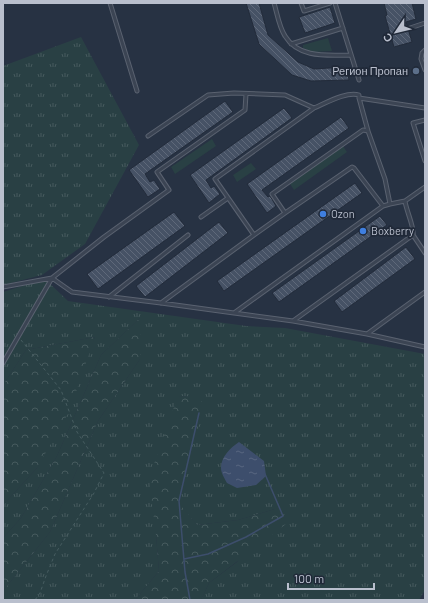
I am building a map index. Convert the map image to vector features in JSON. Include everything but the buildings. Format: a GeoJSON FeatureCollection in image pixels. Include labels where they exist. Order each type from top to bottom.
{"type":"FeatureCollection","features":[{"type":"Feature","properties":{"kind":"lane"},"geometry":{"type":"LineString","coordinates":[[110,3],[137,91]]}},
{"type":"Feature","properties":{"kind":"lane"},"geometry":{"type":"LineString","coordinates":[[274,3],[284,35],[291,44],[301,51],[311,54],[351,55]]}},
{"type":"Feature","properties":{"kind":"lane"},"geometry":{"type":"LineString","coordinates":[[301,3],[304,11],[330,3]]}},
{"type":"Feature","properties":{"kind":"lane"},"geometry":{"type":"LineString","coordinates":[[335,3],[359,80]]}},
{"type":"Feature","properties":{"kind":"lane"},"geometry":{"type":"LineString","coordinates":[[410,28],[425,23]]}},
{"type":"Feature","properties":{"kind":"lane"},"geometry":{"type":"LineString","coordinates":[[291,44],[343,28]]}},
{"type":"Feature","properties":{"kind":"lane"},"geometry":{"type":"LineString","coordinates":[[425,50],[422,52],[421,59],[425,70]]}},
{"type":"Feature","properties":{"kind":"lane"},"geometry":{"type":"LineString","coordinates":[[148,136],[208,94],[234,93],[285,95],[314,108]]}},
{"type":"Feature","properties":{"kind":"lane"},"geometry":{"type":"LineString","coordinates":[[254,235],[215,179],[314,108],[350,93],[359,95],[368,131],[385,179],[390,204]]}},
{"type":"Feature","properties":{"kind":"lane"},"geometry":{"type":"LineString","coordinates":[[3,363],[52,278],[104,237],[170,190],[157,172],[245,110],[246,94]]}},
{"type":"Feature","properties":{"kind":"lane"},"geometry":{"type":"LineString","coordinates":[[359,98],[425,108]]}},
{"type":"Feature","properties":{"kind":"lane"},"geometry":{"type":"LineString","coordinates":[[425,120],[413,123],[425,161]]}},
{"type":"Feature","properties":{"kind":"lane"},"geometry":{"type":"LineString","coordinates":[[285,213],[272,194],[363,130],[368,131]]}},
{"type":"Feature","properties":{"kind":"lane"},"geometry":{"type":"LineString","coordinates":[[161,303],[254,235],[352,167],[382,206]]}},
{"type":"Feature","properties":{"kind":"lane"},"geometry":{"type":"LineString","coordinates":[[234,313],[382,206],[405,201],[425,187]]}},
{"type":"Feature","properties":{"kind":"lane"},"geometry":{"type":"LineString","coordinates":[[201,217],[228,198]]}},
{"type":"Feature","properties":{"kind":"lane"},"geometry":{"type":"LineString","coordinates":[[405,201],[406,211],[414,231],[413,235],[425,253]]}},
{"type":"Feature","properties":{"kind":"lane"},"geometry":{"type":"LineString","coordinates":[[109,297],[188,235]]}},
{"type":"Feature","properties":{"kind":"lane"},"geometry":{"type":"LineString","coordinates":[[293,321],[413,235]]}},
{"type":"Feature","properties":{"kind":"lane"},"geometry":{"type":"LineString","coordinates":[[3,287],[52,278],[72,292],[293,321],[367,334],[425,347]]}},
{"type":"Feature","properties":{"kind":"lane"},"geometry":{"type":"LineString","coordinates":[[367,334],[425,292]]}},
{"type":"Feature","properties":{"kind":"path"},"geometry":{"type":"LineString","coordinates":[[18,337],[61,390],[77,432],[104,473],[94,493],[55,554],[40,593],[35,600]]}},
{"type":"Feature","properties":{"kind":"green space"},"geometry":{"type":"Polygon","coordinates":[[[81,37],[139,145],[85,244],[42,275],[3,285],[3,66],[81,37]]]}},
{"type":"Feature","properties":{"kind":"green space"},"geometry":{"type":"Polygon","coordinates":[[[328,38],[332,51],[312,52],[303,48],[303,45],[328,38]]]}},
{"type":"Feature","properties":{"kind":"green space"},"geometry":{"type":"Polygon","coordinates":[[[212,139],[216,146],[175,174],[171,167],[212,139]]]}},
{"type":"Feature","properties":{"kind":"green space"},"geometry":{"type":"Polygon","coordinates":[[[343,146],[347,152],[294,190],[290,184],[343,146]]]}},
{"type":"Feature","properties":{"kind":"green space"},"geometry":{"type":"Polygon","coordinates":[[[251,163],[256,169],[237,182],[233,175],[251,163]]]}},
{"type":"Feature","properties":{"kind":"green space"},"geometry":{"type":"Polygon","coordinates":[[[45,279],[68,301],[246,326],[285,328],[425,354],[425,590],[419,600],[201,600],[209,583],[237,562],[275,509],[238,520],[197,525],[179,504],[202,398],[179,396],[156,535],[159,571],[135,600],[3,600],[3,591],[50,532],[98,421],[140,359],[140,318],[101,355],[57,456],[21,518],[3,538],[3,505],[37,468],[95,337],[26,350],[3,385],[3,292],[45,279]]]}},
{"type":"Feature","properties":{"kind":"green space"},"geometry":{"type":"Polygon","coordinates":[[[141,317],[140,359],[98,421],[50,532],[3,591],[3,538],[21,518],[57,456],[101,355],[141,317]]]}},
{"type":"Feature","properties":{"kind":"green space"},"geometry":{"type":"Polygon","coordinates":[[[95,337],[69,412],[37,468],[3,505],[3,385],[26,350],[95,337]]]}},
{"type":"Feature","properties":{"kind":"green space"},"geometry":{"type":"Polygon","coordinates":[[[178,396],[202,397],[202,415],[185,474],[179,503],[197,525],[238,520],[275,509],[290,521],[209,583],[201,600],[135,600],[159,571],[149,478],[178,396]]]}},
{"type":"Feature","properties":{"kind":"water"},"geometry":{"type":"Polygon","coordinates":[[[239,442],[264,461],[266,476],[256,485],[237,488],[227,483],[222,474],[221,464],[224,457],[232,447],[239,442]]]}},
{"type":"Feature","properties":{"kind":"waterway"},"geometry":{"type":"LineString","coordinates":[[190,600],[185,572],[179,501],[199,413]]}},
{"type":"Feature","properties":{"kind":"waterway"},"geometry":{"type":"LineString","coordinates":[[184,559],[208,554],[246,537],[283,516],[265,474]]}},
{"type":"Feature","properties":{"kind":"place","name":"Регион Пропан"},"geometry":{"type":"Point","coordinates":[416,71]}},
{"type":"Feature","properties":{"kind":"place","name":"Ozon"},"geometry":{"type":"Point","coordinates":[323,214]}},
{"type":"Feature","properties":{"kind":"place","name":"Boxberry"},"geometry":{"type":"Point","coordinates":[363,231]}}]}
